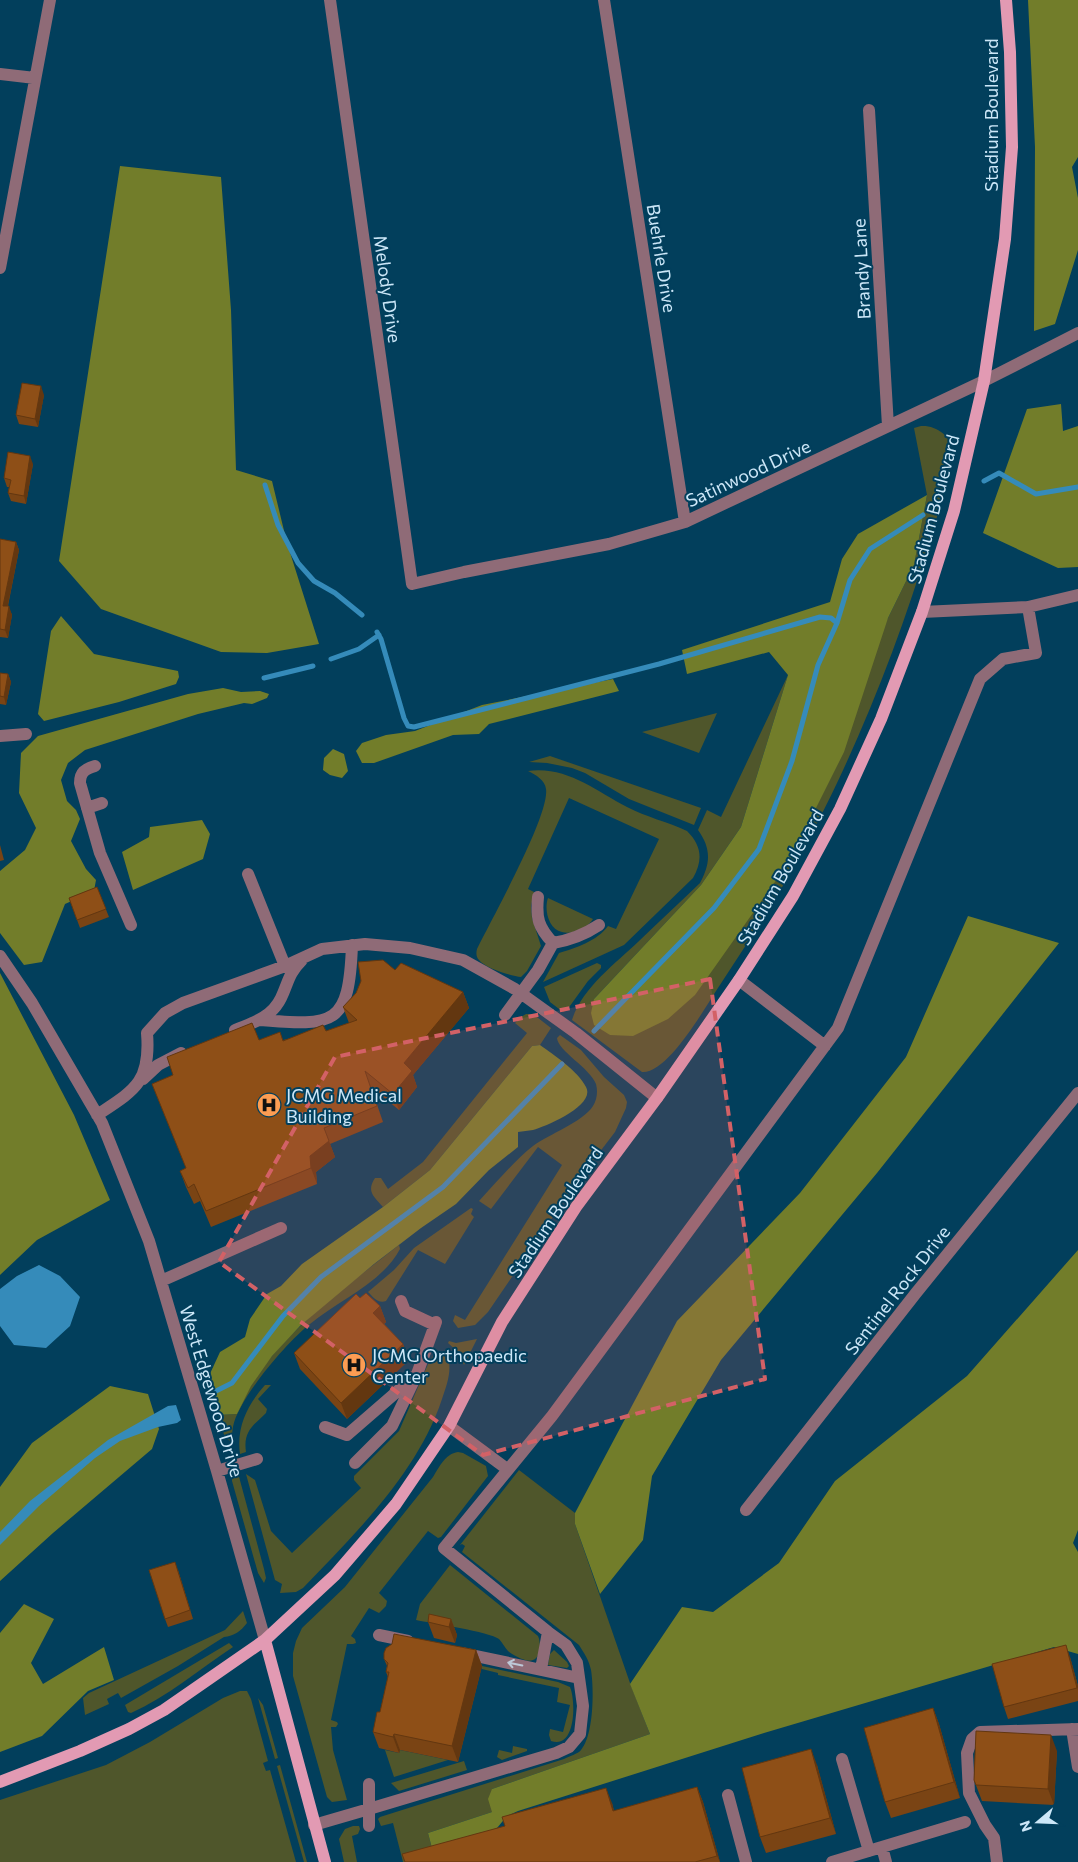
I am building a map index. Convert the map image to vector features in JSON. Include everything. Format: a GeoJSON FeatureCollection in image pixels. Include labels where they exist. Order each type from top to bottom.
{"type":"FeatureCollection","features":[{"type":"Feature","properties":{"kind":"main road","name":"Stadium Boulevard"},"geometry":{"type":"LineString","coordinates":[[0,1782],[109,1738],[164,1710],[265,1640],[335,1576],[396,1504],[448,1426],[502,1322],[576,1207],[657,1098],[739,980],[793,896],[840,809],[881,719],[922,612],[954,511],[984,381],[1005,239],[1012,147],[1010,52],[1006,0]]}},
{"type":"Feature","properties":{"kind":"main road","name":"West Edgewood Drive"},"geometry":{"type":"LineString","coordinates":[[265,1640],[325,1862]]}},
{"type":"Feature","properties":{"kind":"street"},"geometry":{"type":"LineString","coordinates":[[0,268],[50,0]]}},
{"type":"Feature","properties":{"kind":"street","name":"Melody Drive"},"geometry":{"type":"LineString","coordinates":[[330,0],[412,584]]}},
{"type":"Feature","properties":{"kind":"street","name":"Buehrle Drive"},"geometry":{"type":"LineString","coordinates":[[604,0],[685,522]]}},
{"type":"Feature","properties":{"kind":"street"},"geometry":{"type":"LineString","coordinates":[[0,74],[36,78]]}},
{"type":"Feature","properties":{"kind":"street","name":"Brandy Lane"},"geometry":{"type":"LineString","coordinates":[[870,110],[888,426]]}},
{"type":"Feature","properties":{"kind":"street","name":"Satinwood Drive"},"geometry":{"type":"LineString","coordinates":[[412,584],[609,544],[685,522],[984,381],[1078,332]]}},
{"type":"Feature","properties":{"kind":"street"},"geometry":{"type":"LineString","coordinates":[[922,612],[1028,607],[1078,595]]}},
{"type":"Feature","properties":{"kind":"street"},"geometry":{"type":"LineString","coordinates":[[314,1825],[556,1753],[569,1747],[580,1734],[583,1706],[577,1662],[566,1645],[444,1548],[552,1416],[838,1028],[980,679],[1003,660],[1036,653],[1028,607]]}},
{"type":"Feature","properties":{"kind":"street"},"geometry":{"type":"LineString","coordinates":[[0,736],[26,734]]}},
{"type":"Feature","properties":{"kind":"street"},"geometry":{"type":"LineString","coordinates":[[94,766],[83,771],[80,776],[80,783],[100,853],[130,924]]}},
{"type":"Feature","properties":{"kind":"street"},"geometry":{"type":"LineString","coordinates":[[87,808],[102,803]]}},
{"type":"Feature","properties":{"kind":"street"},"geometry":{"type":"LineString","coordinates":[[248,874],[285,966]]}},
{"type":"Feature","properties":{"kind":"street"},"geometry":{"type":"LineString","coordinates":[[538,897],[537,917],[542,932],[553,943]]}},
{"type":"Feature","properties":{"kind":"street"},"geometry":{"type":"LineString","coordinates":[[553,943],[571,940],[588,933],[599,925]]}},
{"type":"Feature","properties":{"kind":"street"},"geometry":{"type":"LineString","coordinates":[[505,1015],[538,970],[553,943]]}},
{"type":"Feature","properties":{"kind":"street"},"geometry":{"type":"LineString","coordinates":[[147,1033],[165,1013],[183,1003],[285,966],[322,949],[365,944],[410,948],[463,960],[522,994],[576,1033],[657,1098]]}},
{"type":"Feature","properties":{"kind":"street"},"geometry":{"type":"LineString","coordinates":[[260,1020],[308,1023],[320,1022],[332,1017],[341,1007],[348,992],[351,977],[352,945]]}},
{"type":"Feature","properties":{"kind":"street","name":"West Edgewood Drive"},"geometry":{"type":"LineString","coordinates":[[0,956],[32,1003],[97,1115],[149,1241],[218,1470],[265,1640]]}},
{"type":"Feature","properties":{"kind":"street"},"geometry":{"type":"LineString","coordinates":[[222,1036],[260,1020],[274,1009],[282,998],[289,975],[305,957]]}},
{"type":"Feature","properties":{"kind":"street"},"geometry":{"type":"LineString","coordinates":[[739,980],[825,1046]]}},
{"type":"Feature","properties":{"kind":"street"},"geometry":{"type":"LineString","coordinates":[[141,1020],[147,1033],[148,1053],[142,1079]]}},
{"type":"Feature","properties":{"kind":"street"},"geometry":{"type":"LineString","coordinates":[[97,1115],[123,1098],[158,1065],[190,1049]]}},
{"type":"Feature","properties":{"kind":"street","name":"Sentinel Rock Drive"},"geometry":{"type":"LineString","coordinates":[[746,1510],[916,1293],[1078,1093]]}},
{"type":"Feature","properties":{"kind":"street"},"geometry":{"type":"LineString","coordinates":[[161,1281],[281,1228]]}},
{"type":"Feature","properties":{"kind":"street"},"geometry":{"type":"LineString","coordinates":[[355,1463],[392,1426],[417,1374],[435,1324],[405,1311],[402,1302]]}},
{"type":"Feature","properties":{"kind":"street"},"geometry":{"type":"LineString","coordinates":[[325,1427],[347,1435],[417,1374]]}},
{"type":"Feature","properties":{"kind":"street"},"geometry":{"type":"LineString","coordinates":[[448,1426],[507,1469]]}},
{"type":"Feature","properties":{"kind":"street"},"geometry":{"type":"LineString","coordinates":[[218,1470],[257,1459]]}},
{"type":"Feature","properties":{"kind":"street"},"geometry":{"type":"LineString","coordinates":[[541,1669],[548,1632]]}},
{"type":"Feature","properties":{"kind":"street"},"geometry":{"type":"LineString","coordinates":[[378,1635],[422,1644]]}},
{"type":"Feature","properties":{"kind":"street"},"geometry":{"type":"LineString","coordinates":[[450,1650],[579,1678]]}},
{"type":"Feature","properties":{"kind":"street"},"geometry":{"type":"LineString","coordinates":[[998,1862],[994,1838],[985,1826],[969,1793],[967,1753],[972,1739],[980,1732],[1075,1729],[1078,1767]]}},
{"type":"Feature","properties":{"kind":"street"},"geometry":{"type":"LineString","coordinates":[[842,1759],[869,1851]]}},
{"type":"Feature","properties":{"kind":"street"},"geometry":{"type":"LineString","coordinates":[[369,1826],[370,1784]]}},
{"type":"Feature","properties":{"kind":"street"},"geometry":{"type":"LineString","coordinates":[[728,1795],[746,1862]]}},
{"type":"Feature","properties":{"kind":"street"},"geometry":{"type":"LineString","coordinates":[[832,1862],[965,1822]]}},
{"type":"Feature","properties":{"kind":"street"},"geometry":{"type":"LineString","coordinates":[[882,1847],[886,1862]]}},
{"type":"Feature","properties":{"kind":"highlighted area"},"geometry":{"type":"Polygon","coordinates":[[[710,979],[765,1379],[483,1455],[219,1262],[335,1057],[710,979]]]}},
{"type":"Feature","properties":{"kind":"green space"},"geometry":{"type":"Polygon","coordinates":[[[1028,0],[1078,0],[1078,157],[1072,167],[1078,198],[1078,250],[1055,324],[1034,331],[1035,147],[1028,0]]]}},
{"type":"Feature","properties":{"kind":"green space"},"geometry":{"type":"Polygon","coordinates":[[[120,166],[221,177],[231,310],[236,470],[272,481],[287,543],[319,644],[267,653],[221,652],[101,609],[59,561],[120,166]]]}},
{"type":"Feature","properties":{"kind":"green space"},"geometry":{"type":"Polygon","coordinates":[[[1061,404],[1063,431],[1078,426],[1078,567],[1058,568],[983,533],[1027,409],[1061,404]]]}},
{"type":"Feature","properties":{"kind":"green space"},"geometry":{"type":"Polygon","coordinates":[[[921,426],[932,427],[946,436],[951,446],[952,461],[944,495],[916,585],[866,719],[826,806],[781,889],[757,928],[684,1040],[662,1063],[652,1070],[642,1072],[572,1020],[577,1008],[583,997],[600,977],[700,883],[704,876],[708,856],[705,843],[698,830],[707,810],[721,817],[788,675],[741,827],[701,885],[594,999],[610,1035],[888,618],[914,565],[927,495],[914,428],[921,426]]]}},
{"type":"Feature","properties":{"kind":"green space"},"geometry":{"type":"Polygon","coordinates":[[[927,495],[914,565],[888,618],[844,752],[789,862],[695,995],[668,1019],[633,1036],[610,1035],[594,1025],[591,1013],[594,999],[701,885],[741,827],[788,675],[769,652],[687,674],[682,650],[830,602],[842,559],[858,534],[927,495]]]}},
{"type":"Feature","properties":{"kind":"green space"},"geometry":{"type":"Polygon","coordinates":[[[61,616],[94,654],[178,671],[179,677],[176,684],[119,702],[44,721],[38,714],[51,631],[61,616]]]}},
{"type":"Feature","properties":{"kind":"green space"},"geometry":{"type":"Polygon","coordinates":[[[613,679],[619,691],[489,724],[479,734],[453,735],[374,763],[362,763],[356,751],[362,743],[386,735],[415,731],[482,705],[613,679]]]}},
{"type":"Feature","properties":{"kind":"green space"},"geometry":{"type":"Polygon","coordinates":[[[223,688],[241,692],[260,691],[269,694],[267,698],[252,704],[244,703],[198,714],[85,750],[68,763],[61,780],[67,801],[76,810],[80,819],[71,841],[86,869],[96,880],[94,891],[65,904],[42,962],[24,965],[0,933],[0,871],[25,850],[36,828],[19,793],[21,753],[38,736],[188,694],[223,688]]]}},
{"type":"Feature","properties":{"kind":"green space"},"geometry":{"type":"Polygon","coordinates":[[[717,713],[699,753],[642,732],[717,713]]]}},
{"type":"Feature","properties":{"kind":"green space"},"geometry":{"type":"Polygon","coordinates":[[[333,749],[344,754],[348,771],[342,778],[330,775],[323,770],[324,758],[333,749]]]}},
{"type":"Feature","properties":{"kind":"green space"},"geometry":{"type":"Polygon","coordinates":[[[550,756],[701,808],[694,825],[629,799],[585,773],[572,768],[529,762],[550,756]]]}},
{"type":"Feature","properties":{"kind":"green space"},"geometry":{"type":"Polygon","coordinates":[[[542,770],[568,776],[634,811],[687,831],[696,842],[699,853],[698,865],[693,878],[624,945],[543,982],[559,953],[592,940],[608,926],[616,929],[659,839],[569,798],[528,889],[534,892],[531,906],[532,918],[541,946],[527,971],[521,977],[492,969],[477,958],[477,949],[530,843],[545,802],[546,789],[544,783],[528,771],[542,770]]]}},
{"type":"Feature","properties":{"kind":"green space"},"geometry":{"type":"Polygon","coordinates":[[[202,820],[210,834],[203,859],[133,890],[122,852],[149,837],[150,827],[202,820]]]}},
{"type":"Feature","properties":{"kind":"green space"},"geometry":{"type":"Polygon","coordinates":[[[548,898],[593,919],[584,928],[575,932],[566,933],[557,930],[548,918],[548,898]]]}},
{"type":"Feature","properties":{"kind":"green space"},"geometry":{"type":"Polygon","coordinates":[[[968,916],[1059,943],[877,1173],[721,1360],[652,1476],[643,1540],[600,1594],[575,1524],[575,1513],[677,1321],[800,1193],[906,1057],[968,916]]]}},
{"type":"Feature","properties":{"kind":"green space"},"geometry":{"type":"Polygon","coordinates":[[[597,963],[601,965],[601,968],[588,981],[567,1010],[563,1012],[550,1002],[544,987],[597,963]]]}},
{"type":"Feature","properties":{"kind":"green space"},"geometry":{"type":"Polygon","coordinates":[[[0,973],[74,1115],[110,1200],[37,1240],[0,1275],[0,973]]]}},
{"type":"Feature","properties":{"kind":"green space"},"geometry":{"type":"Polygon","coordinates":[[[526,1014],[533,1014],[551,1028],[540,1045],[532,1046],[430,1170],[383,1207],[372,1194],[371,1187],[375,1178],[381,1178],[388,1189],[423,1162],[527,1033],[515,1023],[526,1014]]]}},
{"type":"Feature","properties":{"kind":"green space"},"geometry":{"type":"Polygon","coordinates":[[[560,1035],[581,1050],[604,1077],[624,1095],[627,1102],[626,1108],[615,1132],[576,1183],[488,1312],[475,1325],[458,1328],[453,1321],[455,1315],[465,1320],[562,1165],[538,1147],[491,1209],[479,1201],[526,1152],[540,1141],[582,1117],[593,1106],[595,1101],[597,1092],[593,1078],[559,1043],[557,1038],[560,1035]]]}},
{"type":"Feature","properties":{"kind":"green space"},"geometry":{"type":"Polygon","coordinates":[[[540,1045],[565,1064],[582,1081],[586,1087],[587,1094],[584,1101],[568,1114],[549,1124],[533,1130],[518,1132],[518,1147],[489,1170],[456,1204],[374,1264],[300,1326],[272,1356],[251,1386],[237,1414],[218,1415],[208,1378],[220,1352],[245,1337],[250,1319],[267,1294],[281,1286],[302,1264],[383,1207],[430,1170],[532,1046],[540,1045]]]}},
{"type":"Feature","properties":{"kind":"green space"},"geometry":{"type":"Polygon","coordinates":[[[471,1208],[473,1209],[471,1214],[474,1217],[445,1264],[418,1250],[386,1301],[378,1301],[368,1292],[394,1270],[414,1248],[471,1208]]]}},
{"type":"Feature","properties":{"kind":"green space"},"geometry":{"type":"Polygon","coordinates":[[[399,1245],[400,1249],[382,1272],[300,1332],[277,1357],[253,1387],[237,1415],[233,1427],[232,1442],[225,1438],[218,1415],[237,1414],[250,1387],[263,1367],[297,1329],[339,1292],[399,1245]]]}},
{"type":"Feature","properties":{"kind":"green space"},"geometry":{"type":"Polygon","coordinates":[[[1078,1250],[1078,1530],[1073,1543],[1078,1552],[1078,1654],[1054,1647],[764,1733],[518,1811],[507,1816],[497,1828],[434,1856],[428,1833],[492,1812],[488,1799],[492,1789],[650,1734],[630,1684],[682,1607],[713,1612],[779,1563],[835,1481],[967,1376],[1078,1250]]]}},
{"type":"Feature","properties":{"kind":"green space"},"geometry":{"type":"Polygon","coordinates":[[[477,1339],[464,1365],[458,1352],[448,1343],[449,1341],[456,1343],[477,1339]]]}},
{"type":"Feature","properties":{"kind":"green space"},"geometry":{"type":"Polygon","coordinates":[[[438,1353],[443,1354],[449,1362],[449,1371],[442,1399],[418,1452],[364,1523],[303,1588],[296,1592],[280,1593],[282,1584],[275,1580],[246,1474],[255,1480],[271,1531],[292,1553],[361,1488],[354,1480],[354,1476],[399,1431],[429,1362],[438,1353]]]}},
{"type":"Feature","properties":{"kind":"green space"},"geometry":{"type":"Polygon","coordinates":[[[265,1385],[271,1385],[258,1399],[267,1409],[266,1413],[250,1430],[246,1439],[246,1452],[240,1454],[240,1434],[245,1416],[253,1400],[265,1385]]]}},
{"type":"Feature","properties":{"kind":"green space"},"geometry":{"type":"Polygon","coordinates":[[[110,1386],[148,1394],[159,1429],[152,1449],[0,1581],[0,1487],[32,1443],[110,1386]]]}},
{"type":"Feature","properties":{"kind":"green space"},"geometry":{"type":"Polygon","coordinates":[[[458,1452],[486,1466],[488,1476],[441,1537],[438,1538],[428,1531],[379,1593],[387,1601],[386,1606],[379,1613],[369,1608],[351,1636],[355,1639],[356,1643],[347,1644],[331,1720],[338,1724],[336,1727],[331,1727],[333,1750],[347,1800],[332,1802],[327,1797],[293,1676],[293,1653],[296,1641],[302,1628],[345,1587],[433,1477],[443,1461],[453,1453],[458,1452]]]}},
{"type":"Feature","properties":{"kind":"green space"},"geometry":{"type":"Polygon","coordinates":[[[519,1470],[575,1513],[575,1524],[630,1683],[650,1734],[492,1789],[492,1812],[428,1833],[434,1856],[412,1862],[403,1862],[393,1823],[381,1826],[378,1819],[380,1817],[564,1759],[581,1750],[588,1734],[593,1699],[592,1678],[589,1663],[579,1645],[462,1552],[465,1546],[460,1545],[519,1470]]]}},
{"type":"Feature","properties":{"kind":"green space"},"geometry":{"type":"Polygon","coordinates":[[[238,1473],[264,1569],[266,1578],[264,1583],[258,1573],[232,1481],[232,1476],[238,1473]]]}},
{"type":"Feature","properties":{"kind":"green space"},"geometry":{"type":"Polygon","coordinates":[[[450,1565],[538,1636],[540,1650],[536,1659],[530,1661],[523,1660],[508,1651],[499,1639],[493,1636],[416,1620],[420,1604],[450,1565]]]}},
{"type":"Feature","properties":{"kind":"green space"},"geometry":{"type":"Polygon","coordinates":[[[24,1604],[54,1619],[31,1663],[43,1684],[104,1647],[114,1680],[88,1691],[42,1736],[0,1752],[0,1633],[24,1604]]]}},
{"type":"Feature","properties":{"kind":"green space"},"geometry":{"type":"Polygon","coordinates":[[[243,1611],[247,1623],[237,1633],[224,1637],[178,1666],[121,1698],[118,1693],[107,1699],[109,1704],[85,1715],[83,1698],[89,1693],[225,1630],[243,1611]]]}},
{"type":"Feature","properties":{"kind":"green space"},"geometry":{"type":"Polygon","coordinates":[[[229,1643],[233,1647],[183,1682],[157,1699],[131,1713],[128,1712],[125,1705],[229,1643]]]}},
{"type":"Feature","properties":{"kind":"green space"},"geometry":{"type":"Polygon","coordinates":[[[554,1650],[567,1662],[569,1666],[567,1668],[548,1665],[550,1654],[554,1650]]]}},
{"type":"Feature","properties":{"kind":"green space"},"geometry":{"type":"Polygon","coordinates":[[[482,1666],[558,1682],[570,1687],[573,1713],[570,1732],[559,1742],[551,1741],[549,1735],[550,1729],[563,1732],[570,1705],[557,1702],[559,1688],[498,1675],[498,1673],[482,1669],[482,1666]]]}},
{"type":"Feature","properties":{"kind":"green space"},"geometry":{"type":"Polygon","coordinates":[[[240,1691],[247,1691],[251,1699],[268,1761],[263,1763],[266,1771],[270,1770],[296,1862],[0,1862],[0,1800],[106,1765],[150,1742],[223,1698],[240,1691]]]}},
{"type":"Feature","properties":{"kind":"green space"},"geometry":{"type":"Polygon","coordinates":[[[258,1698],[263,1705],[278,1758],[275,1759],[258,1698]]]}},
{"type":"Feature","properties":{"kind":"green space"},"geometry":{"type":"Polygon","coordinates":[[[513,1746],[527,1749],[527,1751],[502,1760],[497,1757],[499,1750],[512,1753],[513,1746]]]}},
{"type":"Feature","properties":{"kind":"green space"},"geometry":{"type":"Polygon","coordinates":[[[385,1750],[399,1753],[400,1750],[448,1760],[394,1777],[385,1750]]]}},
{"type":"Feature","properties":{"kind":"green space"},"geometry":{"type":"Polygon","coordinates":[[[464,1761],[467,1770],[399,1791],[391,1783],[464,1761]]]}},
{"type":"Feature","properties":{"kind":"green space"},"geometry":{"type":"Polygon","coordinates":[[[280,1765],[307,1862],[304,1862],[277,1766],[280,1765]]]}},
{"type":"Feature","properties":{"kind":"green space"},"geometry":{"type":"Polygon","coordinates":[[[359,1826],[360,1829],[358,1834],[352,1836],[357,1862],[344,1862],[339,1839],[345,1829],[359,1826]]]}},
{"type":"Feature","properties":{"kind":"water"},"geometry":{"type":"Polygon","coordinates":[[[39,1265],[60,1276],[80,1297],[70,1326],[46,1348],[14,1345],[0,1326],[0,1289],[17,1276],[39,1265]]]}},
{"type":"Feature","properties":{"kind":"water"},"geometry":{"type":"Polygon","coordinates":[[[176,1405],[181,1420],[177,1423],[158,1427],[120,1441],[95,1458],[39,1506],[0,1545],[0,1532],[30,1501],[108,1440],[168,1406],[176,1405]]]}},
{"type":"Feature","properties":{"kind":"building"},"geometry":{"type":"Polygon","coordinates":[[[22,383],[41,386],[35,419],[16,415],[22,383]]]}},
{"type":"Feature","properties":{"kind":"building"},"geometry":{"type":"Polygon","coordinates":[[[8,452],[30,456],[24,496],[8,493],[11,480],[4,478],[8,452]]]}},
{"type":"Feature","properties":{"kind":"building"},"geometry":{"type":"Polygon","coordinates":[[[0,539],[16,542],[3,606],[9,606],[5,630],[0,629],[0,539]]]}},
{"type":"Feature","properties":{"kind":"building"},"geometry":{"type":"Polygon","coordinates":[[[0,673],[8,674],[4,697],[0,696],[0,673]]]}},
{"type":"Feature","properties":{"kind":"building"},"geometry":{"type":"Polygon","coordinates":[[[97,887],[106,909],[77,920],[69,898],[97,887]]]}},
{"type":"Feature","properties":{"kind":"building","name":"JCMG Medical Building"},"geometry":{"type":"Polygon","coordinates":[[[383,960],[395,970],[401,963],[463,992],[404,1063],[412,1071],[393,1094],[365,1071],[377,1106],[324,1128],[329,1141],[310,1156],[311,1168],[206,1211],[194,1184],[188,1188],[180,1171],[186,1168],[152,1084],[173,1075],[167,1057],[252,1023],[259,1040],[280,1032],[283,1041],[323,1025],[326,1031],[357,1020],[343,1007],[356,993],[361,981],[358,962],[383,960]]]}},
{"type":"Feature","properties":{"kind":"building","name":"JCMG Orthopaedic Center"},"geometry":{"type":"Polygon","coordinates":[[[366,1293],[380,1306],[373,1313],[403,1344],[341,1403],[294,1353],[356,1294],[360,1298],[366,1293]]]}},
{"type":"Feature","properties":{"kind":"building"},"geometry":{"type":"Polygon","coordinates":[[[175,1562],[190,1610],[165,1619],[149,1570],[175,1562]]]}},
{"type":"Feature","properties":{"kind":"building"},"geometry":{"type":"Polygon","coordinates":[[[429,1614],[451,1619],[449,1627],[428,1622],[429,1614]]]}},
{"type":"Feature","properties":{"kind":"building"},"geometry":{"type":"Polygon","coordinates":[[[394,1634],[476,1650],[452,1746],[394,1734],[393,1737],[373,1732],[377,1712],[380,1712],[389,1672],[386,1672],[388,1663],[384,1659],[384,1653],[386,1648],[392,1644],[394,1634]]]}},
{"type":"Feature","properties":{"kind":"building"},"geometry":{"type":"Polygon","coordinates":[[[1066,1645],[1077,1688],[1004,1707],[992,1664],[1066,1645]]]}},
{"type":"Feature","properties":{"kind":"building"},"geometry":{"type":"Polygon","coordinates":[[[933,1708],[954,1782],[885,1802],[864,1728],[933,1708]]]}},
{"type":"Feature","properties":{"kind":"building"},"geometry":{"type":"Polygon","coordinates":[[[976,1731],[1051,1735],[1048,1789],[976,1785],[974,1780],[976,1731]]]}},
{"type":"Feature","properties":{"kind":"building"},"geometry":{"type":"Polygon","coordinates":[[[811,1749],[830,1818],[760,1837],[742,1768],[811,1749]]]}},
{"type":"Feature","properties":{"kind":"building"},"geometry":{"type":"Polygon","coordinates":[[[697,1787],[717,1856],[695,1862],[405,1862],[402,1854],[505,1826],[502,1817],[606,1788],[613,1811],[697,1787]]]}},
{"type":"Feature","properties":{"kind":"waterway"},"geometry":{"type":"LineString","coordinates":[[984,481],[999,473],[1036,494],[1078,487]]}},
{"type":"Feature","properties":{"kind":"waterway"},"geometry":{"type":"LineString","coordinates":[[265,485],[278,525],[298,563],[314,581],[335,593],[362,615]]}},
{"type":"Feature","properties":{"kind":"waterway"},"geometry":{"type":"LineString","coordinates":[[594,1031],[714,908],[759,849],[792,761],[818,665],[837,623],[850,580],[870,549],[923,515]]}},
{"type":"Feature","properties":{"kind":"waterway"},"geometry":{"type":"LineString","coordinates":[[377,632],[381,639],[404,718],[408,726],[414,727],[659,664],[820,617],[831,618],[837,623]]}},
{"type":"Feature","properties":{"kind":"waterway"},"geometry":{"type":"LineString","coordinates":[[331,659],[359,649],[379,635]]}},
{"type":"Feature","properties":{"kind":"waterway"},"geometry":{"type":"LineString","coordinates":[[264,678],[313,666]]}},
{"type":"Feature","properties":{"kind":"waterway"},"geometry":{"type":"LineString","coordinates":[[216,1391],[232,1383],[283,1316],[321,1277],[443,1187],[562,1064]]}},
{"type":"Feature","properties":{"kind":"place","name":"JCMG Medical Building"},"geometry":{"type":"Point","coordinates":[269,1105]}},
{"type":"Feature","properties":{"kind":"place","name":"JCMG Orthopaedic Center"},"geometry":{"type":"Point","coordinates":[354,1365]}}]}
